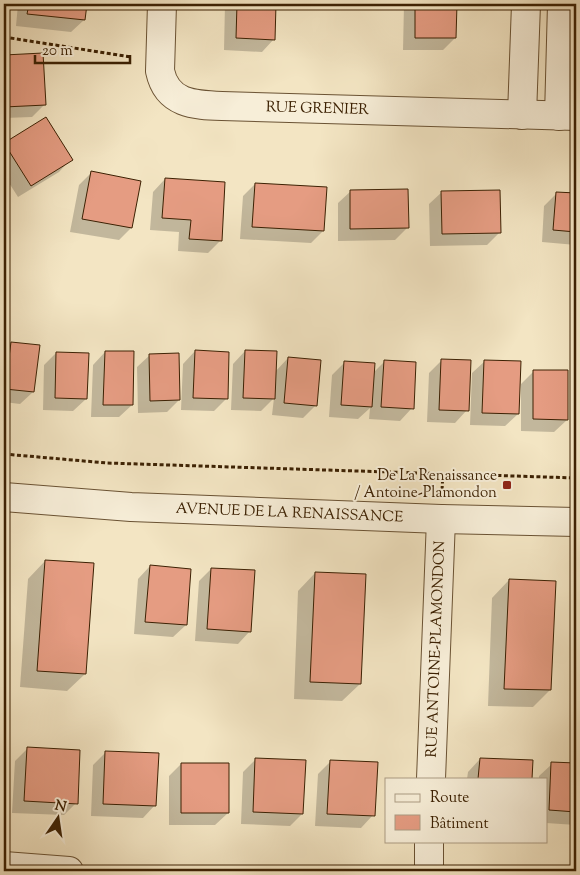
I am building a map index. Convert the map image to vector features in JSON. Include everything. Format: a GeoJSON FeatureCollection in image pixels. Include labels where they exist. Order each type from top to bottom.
{"type":"FeatureCollection","features":[{"type":"Feature","properties":{"kind":"street","name":"RUE GRENIER"},"geometry":{"type":"LineString","coordinates":[[162,4],[160,71],[165,88],[182,100],[204,105],[222,106],[568,116]]}},
{"type":"Feature","properties":{"kind":"street"},"geometry":{"type":"LineString","coordinates":[[522,115],[526,4]]}},
{"type":"Feature","properties":{"kind":"street"},"geometry":{"type":"LineString","coordinates":[[562,4],[568,116]]}},
{"type":"Feature","properties":{"kind":"street","name":"AVENUE DE LA RENAISSANCE"},"geometry":{"type":"LineString","coordinates":[[4,496],[131,507],[440,519],[576,522]]}},
{"type":"Feature","properties":{"kind":"street","name":"RUE ANTOINE-PLAMONDON"},"geometry":{"type":"LineString","coordinates":[[432,778],[440,519]]}},
{"type":"Feature","properties":{"kind":"street"},"geometry":{"type":"LineString","coordinates":[[428,871],[430,842]]}},
{"type":"Feature","properties":{"kind":"street"},"geometry":{"type":"LineString","coordinates":[[4,866],[69,871]]}},
{"type":"Feature","properties":{"kind":"path"},"geometry":{"type":"LineString","coordinates":[[4,37],[139,58]]}},
{"type":"Feature","properties":{"kind":"path"},"geometry":{"type":"LineString","coordinates":[[4,454],[116,464],[576,478]]}},
{"type":"Feature","properties":{"kind":"building"},"geometry":{"type":"Polygon","coordinates":[[[29,4],[87,4],[85,20],[27,14],[29,4]]]}},
{"type":"Feature","properties":{"kind":"building"},"geometry":{"type":"Polygon","coordinates":[[[237,4],[276,4],[275,40],[236,38],[237,4]]]}},
{"type":"Feature","properties":{"kind":"building"},"geometry":{"type":"Polygon","coordinates":[[[415,4],[457,4],[456,38],[415,38],[415,4]]]}},
{"type":"Feature","properties":{"kind":"building"},"geometry":{"type":"Polygon","coordinates":[[[43,53],[46,105],[4,107],[4,55],[43,53]]]}},
{"type":"Feature","properties":{"kind":"building"},"geometry":{"type":"Polygon","coordinates":[[[46,117],[73,160],[31,186],[4,143],[46,117]]]}},
{"type":"Feature","properties":{"kind":"building"},"geometry":{"type":"Polygon","coordinates":[[[91,171],[141,181],[132,228],[82,219],[91,171]]]}},
{"type":"Feature","properties":{"kind":"building"},"geometry":{"type":"Polygon","coordinates":[[[165,178],[225,182],[222,241],[189,239],[191,220],[162,218],[165,178]]]}},
{"type":"Feature","properties":{"kind":"building"},"geometry":{"type":"Polygon","coordinates":[[[255,183],[327,187],[324,231],[252,227],[255,183]]]}},
{"type":"Feature","properties":{"kind":"building"},"geometry":{"type":"Polygon","coordinates":[[[408,189],[409,228],[350,229],[350,190],[408,189]]]}},
{"type":"Feature","properties":{"kind":"building"},"geometry":{"type":"Polygon","coordinates":[[[500,190],[501,233],[442,234],[441,191],[500,190]]]}},
{"type":"Feature","properties":{"kind":"building"},"geometry":{"type":"Polygon","coordinates":[[[556,192],[576,193],[576,232],[553,230],[556,192]]]}},
{"type":"Feature","properties":{"kind":"building"},"geometry":{"type":"Polygon","coordinates":[[[11,342],[40,345],[34,392],[5,389],[11,342]]]}},
{"type":"Feature","properties":{"kind":"building"},"geometry":{"type":"Polygon","coordinates":[[[195,350],[229,352],[228,399],[193,398],[195,350]]]}},
{"type":"Feature","properties":{"kind":"building"},"geometry":{"type":"Polygon","coordinates":[[[245,350],[277,351],[275,399],[243,398],[245,350]]]}},
{"type":"Feature","properties":{"kind":"building"},"geometry":{"type":"Polygon","coordinates":[[[105,351],[134,351],[133,405],[103,405],[105,351]]]}},
{"type":"Feature","properties":{"kind":"building"},"geometry":{"type":"Polygon","coordinates":[[[56,352],[89,353],[87,399],[55,398],[56,352]]]}},
{"type":"Feature","properties":{"kind":"building"},"geometry":{"type":"Polygon","coordinates":[[[179,353],[180,400],[150,401],[149,354],[179,353]]]}},
{"type":"Feature","properties":{"kind":"building"},"geometry":{"type":"Polygon","coordinates":[[[288,357],[321,360],[317,406],[284,403],[288,357]]]}},
{"type":"Feature","properties":{"kind":"building"},"geometry":{"type":"Polygon","coordinates":[[[441,359],[471,360],[469,411],[439,410],[441,359]]]}},
{"type":"Feature","properties":{"kind":"building"},"geometry":{"type":"Polygon","coordinates":[[[384,360],[416,362],[414,409],[381,407],[384,360]]]}},
{"type":"Feature","properties":{"kind":"building"},"geometry":{"type":"Polygon","coordinates":[[[484,360],[521,361],[519,414],[482,413],[484,360]]]}},
{"type":"Feature","properties":{"kind":"building"},"geometry":{"type":"Polygon","coordinates":[[[344,361],[375,363],[372,407],[341,405],[344,361]]]}},
{"type":"Feature","properties":{"kind":"building"},"geometry":{"type":"Polygon","coordinates":[[[533,370],[568,370],[568,420],[533,419],[533,370]]]}},
{"type":"Feature","properties":{"kind":"building"},"geometry":{"type":"Polygon","coordinates":[[[45,560],[94,563],[86,674],[37,671],[45,560]]]}},
{"type":"Feature","properties":{"kind":"building"},"geometry":{"type":"Polygon","coordinates":[[[150,565],[191,569],[187,625],[145,622],[150,565]]]}},
{"type":"Feature","properties":{"kind":"building"},"geometry":{"type":"Polygon","coordinates":[[[211,568],[255,570],[251,632],[207,629],[211,568]]]}},
{"type":"Feature","properties":{"kind":"building"},"geometry":{"type":"Polygon","coordinates":[[[315,572],[366,574],[361,684],[310,682],[315,572]]]}},
{"type":"Feature","properties":{"kind":"building"},"geometry":{"type":"Polygon","coordinates":[[[509,579],[556,581],[551,690],[504,689],[509,579]]]}},
{"type":"Feature","properties":{"kind":"building"},"geometry":{"type":"Polygon","coordinates":[[[27,747],[80,750],[78,804],[24,801],[27,747]]]}},
{"type":"Feature","properties":{"kind":"building"},"geometry":{"type":"Polygon","coordinates":[[[105,751],[159,753],[156,806],[103,804],[105,751]]]}},
{"type":"Feature","properties":{"kind":"building"},"geometry":{"type":"Polygon","coordinates":[[[255,758],[306,760],[303,814],[253,812],[255,758]]]}},
{"type":"Feature","properties":{"kind":"building"},"geometry":{"type":"Polygon","coordinates":[[[480,758],[533,760],[532,778],[478,778],[480,758]]]}},
{"type":"Feature","properties":{"kind":"building"},"geometry":{"type":"Polygon","coordinates":[[[330,760],[378,762],[375,816],[327,814],[330,760]]]}},
{"type":"Feature","properties":{"kind":"building"},"geometry":{"type":"Polygon","coordinates":[[[551,762],[576,763],[576,812],[549,810],[551,762]]]}},
{"type":"Feature","properties":{"kind":"building"},"geometry":{"type":"Polygon","coordinates":[[[181,763],[229,763],[229,813],[181,813],[181,763]]]}},
{"type":"Feature","properties":{"kind":"place","name":"De La Renaissance / Antoine-Plamondon"},"geometry":{"type":"Point","coordinates":[507,485]}}]}
